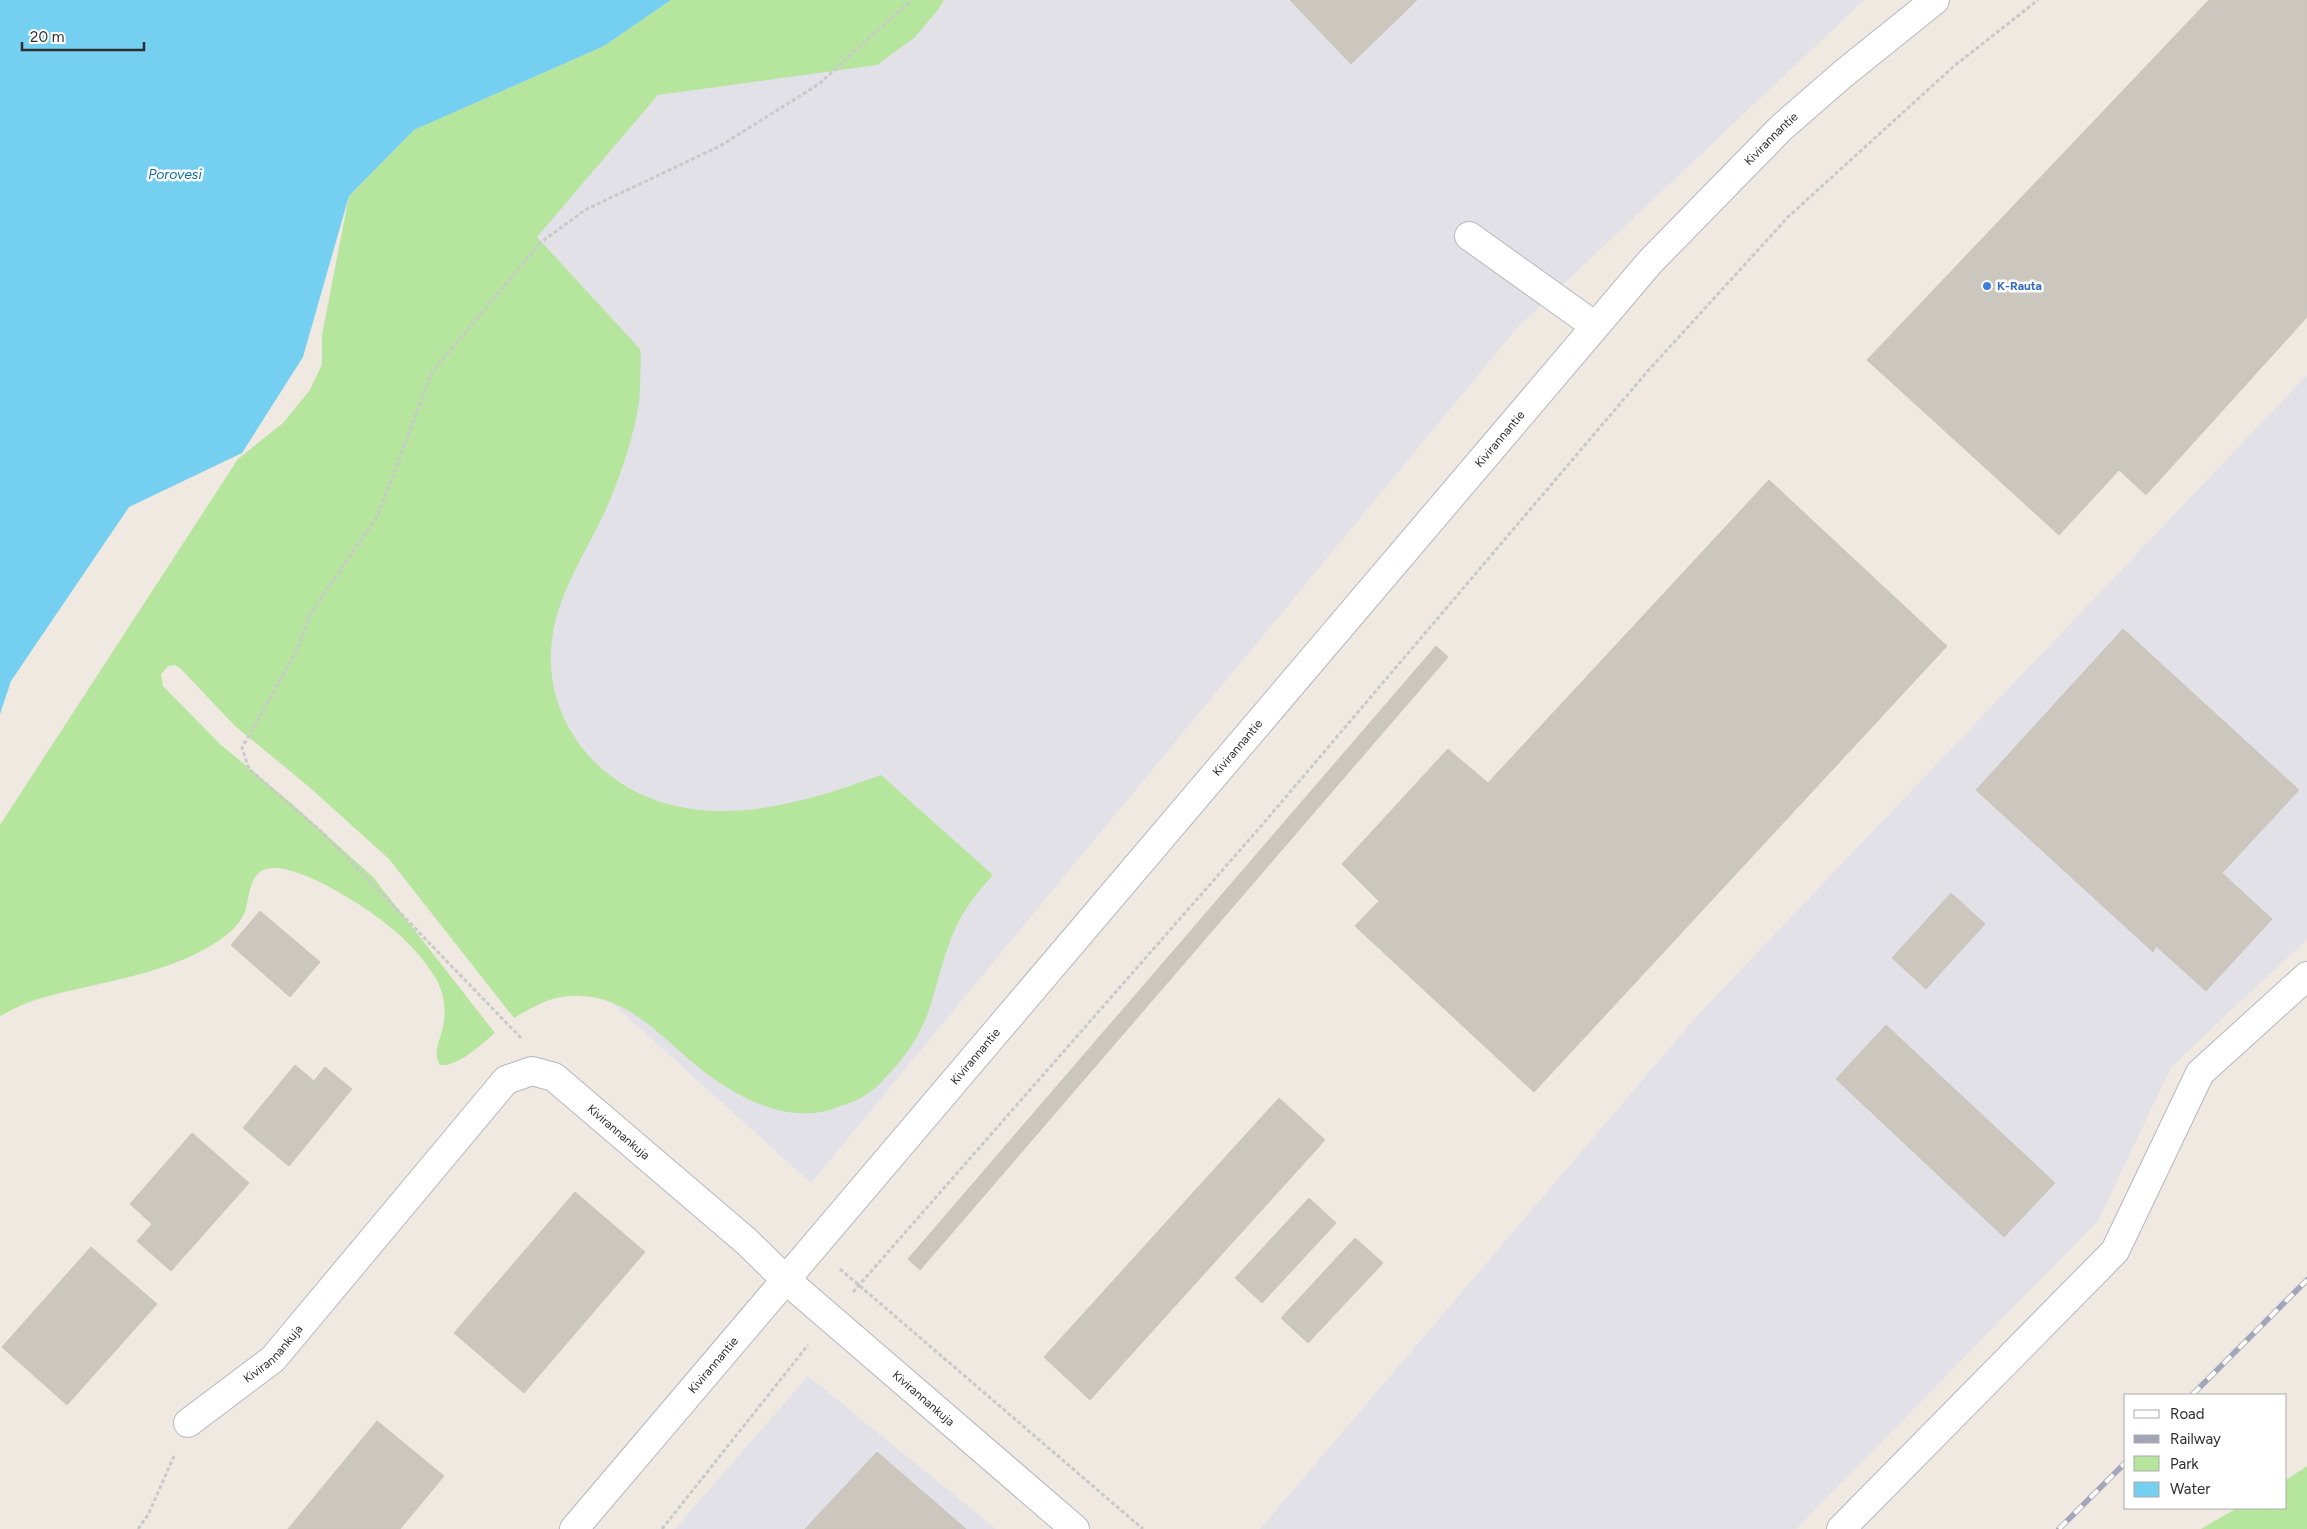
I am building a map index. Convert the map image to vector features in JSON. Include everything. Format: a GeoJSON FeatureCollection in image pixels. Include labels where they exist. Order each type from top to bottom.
{"type":"FeatureCollection","features":[{"type":"Feature","properties":{"kind":"street","name":"Kivirannantie"},"geometry":{"type":"LineString","coordinates":[[574,1529],[1650,262],[1781,128],[1850,68],[1935,0]]}},
{"type":"Feature","properties":{"kind":"street"},"geometry":{"type":"LineString","coordinates":[[1469,236],[1595,326]]}},
{"type":"Feature","properties":{"kind":"street"},"geometry":{"type":"LineString","coordinates":[[1841,1529],[2115,1251],[2200,1073],[2307,976]]}},
{"type":"Feature","properties":{"kind":"street","name":"Kivirannankuja"},"geometry":{"type":"LineString","coordinates":[[188,1423],[273,1359],[506,1080],[532,1071],[554,1077],[746,1241],[786,1280],[1075,1529]]}},
{"type":"Feature","properties":{"kind":"path"},"geometry":{"type":"LineString","coordinates":[[532,1071],[528,1046],[329,839],[249,770],[242,748],[298,648],[309,616],[378,515],[432,372],[540,242],[584,210],[720,146],[819,84],[911,0]]}},
{"type":"Feature","properties":{"kind":"path"},"geometry":{"type":"LineString","coordinates":[[662,1529],[830,1318],[1262,825],[1647,372],[1788,217],[1952,67],[2038,0]]}},
{"type":"Feature","properties":{"kind":"path"},"geometry":{"type":"LineString","coordinates":[[860,1285],[1143,1529]]}},
{"type":"Feature","properties":{"kind":"path"},"geometry":{"type":"LineString","coordinates":[[138,1529],[148,1515],[188,1423]]}},
{"type":"Feature","properties":{"kind":"shaded area"},"geometry":{"type":"Polygon","coordinates":[[[707,0],[1864,0],[1517,328],[811,1183],[188,620],[707,0]]]}},
{"type":"Feature","properties":{"kind":"shaded area"},"geometry":{"type":"Polygon","coordinates":[[[2307,375],[2307,939],[2171,1067],[2098,1221],[1796,1529],[1260,1529],[1697,1016],[2307,375]]]}},
{"type":"Feature","properties":{"kind":"shaded area"},"geometry":{"type":"Polygon","coordinates":[[[808,1376],[996,1529],[675,1529],[808,1376]]]}},
{"type":"Feature","properties":{"kind":"green space"},"geometry":{"type":"Polygon","coordinates":[[[671,0],[944,0],[915,37],[877,65],[658,95],[537,237],[640,349],[641,353],[639,402],[628,452],[603,516],[564,594],[554,627],[551,657],[553,685],[567,725],[598,766],[627,787],[658,801],[689,809],[721,811],[754,809],[787,804],[819,796],[881,775],[993,875],[968,906],[956,927],[928,1013],[911,1046],[900,1062],[874,1089],[853,1102],[822,1112],[788,1112],[756,1103],[725,1087],[637,1016],[621,1006],[603,999],[584,996],[556,998],[514,1018],[389,859],[308,786],[235,726],[175,665],[168,666],[161,674],[163,686],[220,744],[292,804],[373,877],[495,1033],[462,1059],[447,1065],[440,1065],[437,1049],[444,1021],[443,999],[438,982],[420,957],[397,932],[365,908],[330,887],[279,868],[266,869],[255,877],[242,918],[225,936],[205,949],[164,967],[35,1000],[0,1016],[0,825],[238,459],[283,423],[310,390],[322,364],[322,335],[349,196],[414,130],[604,46],[671,0]]]}},
{"type":"Feature","properties":{"kind":"green space"},"geometry":{"type":"Polygon","coordinates":[[[2307,1466],[2307,1529],[2201,1529],[2235,1509],[2287,1509],[2287,1479],[2307,1466]]]}},
{"type":"Feature","properties":{"kind":"water","name":"Porovesi"},"geometry":{"type":"Polygon","coordinates":[[[0,0],[671,0],[604,46],[414,130],[349,196],[303,357],[242,453],[129,507],[11,681],[0,714],[0,0]]]}},
{"type":"Feature","properties":{"kind":"building"},"geometry":{"type":"Polygon","coordinates":[[[1290,0],[1417,0],[1351,64],[1290,0]]]}},
{"type":"Feature","properties":{"kind":"building"},"geometry":{"type":"Polygon","coordinates":[[[2209,0],[2307,0],[2307,317],[2146,495],[2119,470],[2059,535],[1867,360],[2209,0]]]}},
{"type":"Feature","properties":{"kind":"building"},"geometry":{"type":"Polygon","coordinates":[[[1769,480],[1947,646],[1534,1092],[1355,926],[1379,901],[1342,864],[1448,749],[1488,783],[1769,480]]]}},
{"type":"Feature","properties":{"kind":"building"},"geometry":{"type":"Polygon","coordinates":[[[2123,629],[2299,790],[2222,873],[2272,919],[2206,991],[2156,946],[2153,952],[1976,790],[2123,629]]]}},
{"type":"Feature","properties":{"kind":"building"},"geometry":{"type":"Polygon","coordinates":[[[1436,646],[1448,657],[920,1270],[908,1259],[1436,646]]]}},
{"type":"Feature","properties":{"kind":"building"},"geometry":{"type":"Polygon","coordinates":[[[1951,893],[1985,924],[1926,989],[1892,958],[1951,893]]]}},
{"type":"Feature","properties":{"kind":"building"},"geometry":{"type":"Polygon","coordinates":[[[260,911],[320,962],[290,997],[231,945],[260,911]]]}},
{"type":"Feature","properties":{"kind":"building"},"geometry":{"type":"Polygon","coordinates":[[[1886,1025],[2055,1183],[2004,1237],[1836,1079],[1886,1025]]]}},
{"type":"Feature","properties":{"kind":"building"},"geometry":{"type":"Polygon","coordinates":[[[295,1065],[314,1081],[325,1067],[352,1089],[289,1166],[243,1128],[295,1065]]]}},
{"type":"Feature","properties":{"kind":"building"},"geometry":{"type":"Polygon","coordinates":[[[1279,1098],[1325,1140],[1090,1400],[1044,1357],[1279,1098]]]}},
{"type":"Feature","properties":{"kind":"building"},"geometry":{"type":"Polygon","coordinates":[[[192,1133],[249,1183],[171,1271],[137,1241],[152,1224],[130,1204],[192,1133]]]}},
{"type":"Feature","properties":{"kind":"building"},"geometry":{"type":"Polygon","coordinates":[[[575,1192],[645,1252],[524,1393],[454,1333],[575,1192]]]}},
{"type":"Feature","properties":{"kind":"building"},"geometry":{"type":"Polygon","coordinates":[[[1309,1198],[1336,1223],[1262,1303],[1235,1278],[1309,1198]]]}},
{"type":"Feature","properties":{"kind":"building"},"geometry":{"type":"Polygon","coordinates":[[[1355,1238],[1383,1263],[1308,1343],[1281,1318],[1355,1238]]]}},
{"type":"Feature","properties":{"kind":"building"},"geometry":{"type":"Polygon","coordinates":[[[91,1247],[157,1304],[67,1405],[2,1347],[91,1247]]]}},
{"type":"Feature","properties":{"kind":"building"},"geometry":{"type":"Polygon","coordinates":[[[377,1421],[444,1476],[400,1529],[288,1529],[377,1421]]]}},
{"type":"Feature","properties":{"kind":"building"},"geometry":{"type":"Polygon","coordinates":[[[877,1452],[966,1529],[805,1529],[877,1452]]]}},
{"type":"Feature","properties":{"kind":"railway"},"geometry":{"type":"LineString","coordinates":[[2193,1394],[2307,1280]]}},
{"type":"Feature","properties":{"kind":"railway"},"geometry":{"type":"LineString","coordinates":[[2059,1529],[2124,1464]]}},
{"type":"Feature","properties":{"kind":"place","name":"K-Rauta"},"geometry":{"type":"Point","coordinates":[1987,286]}}]}
